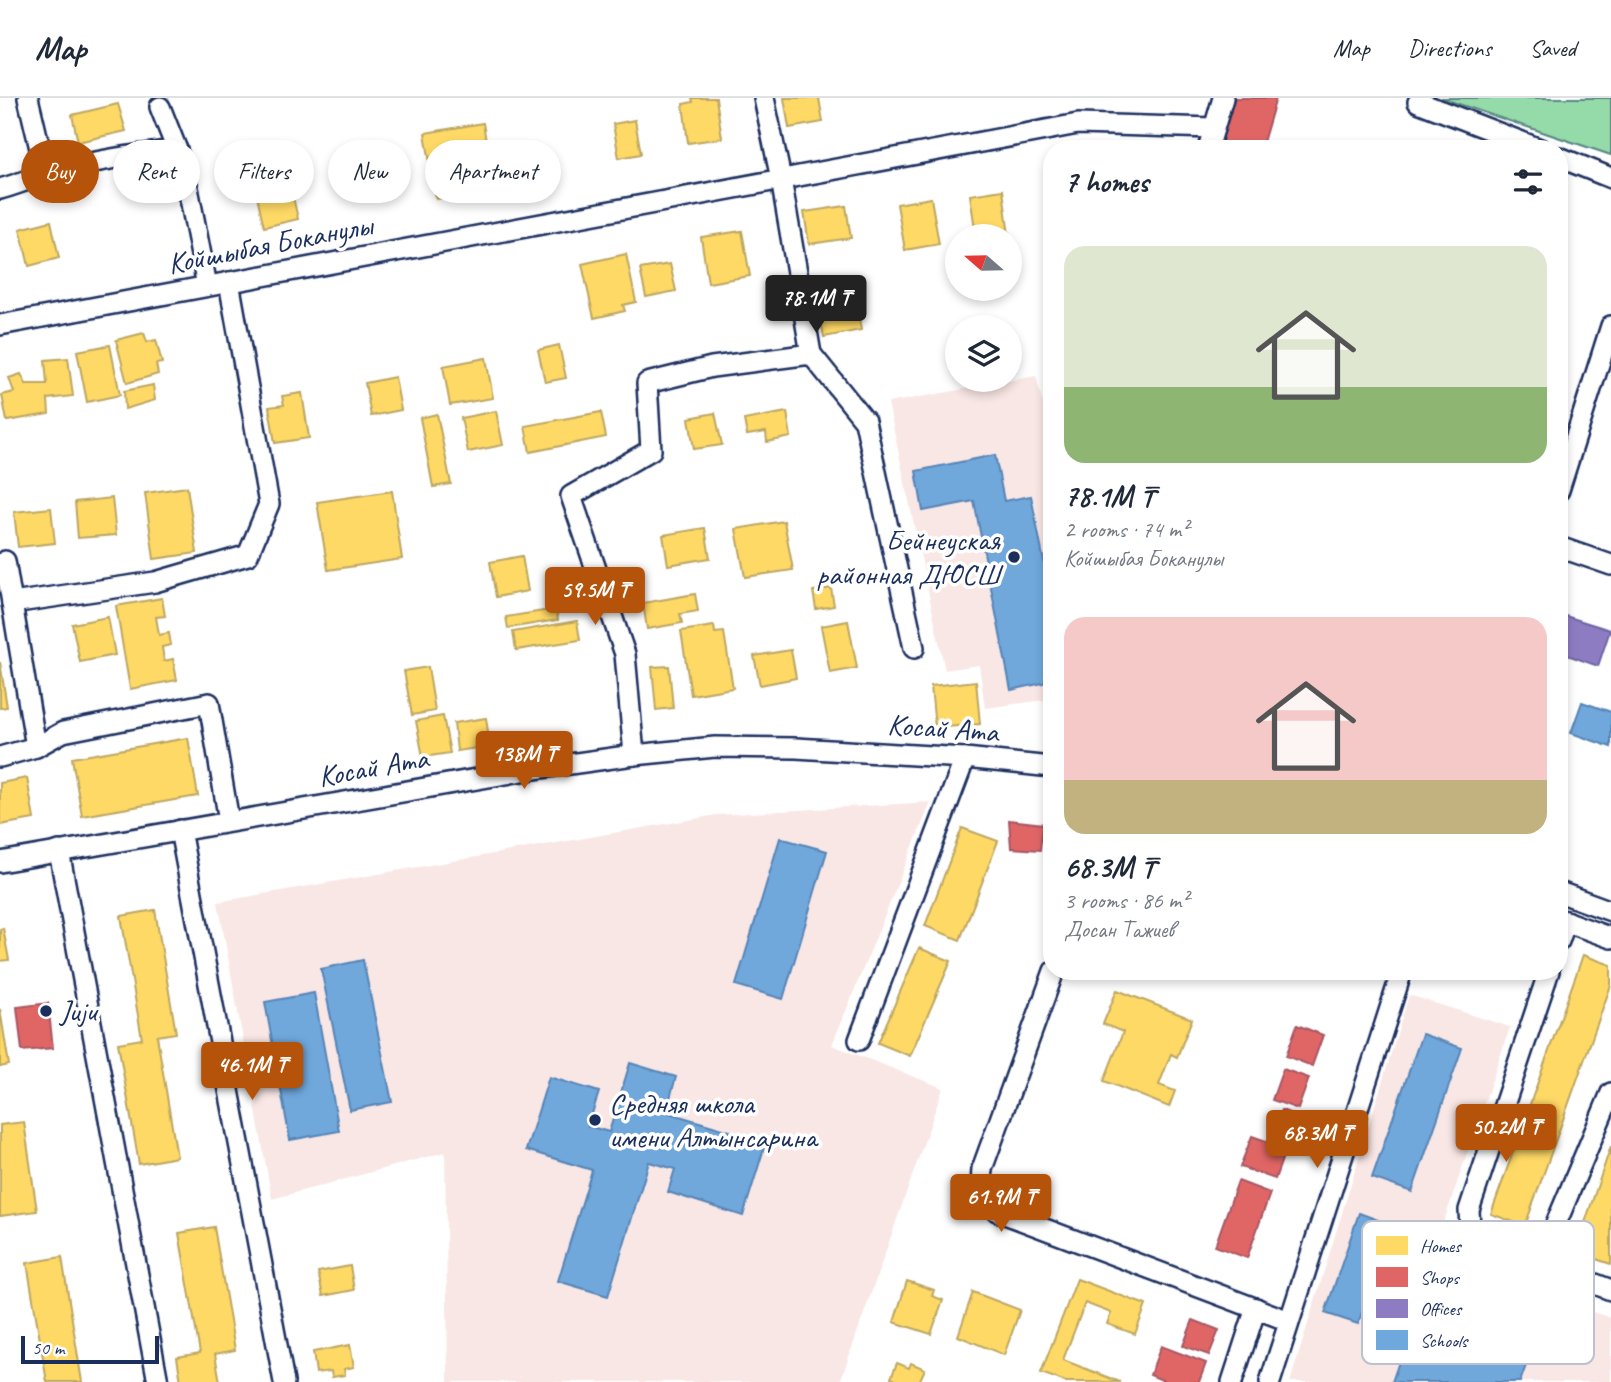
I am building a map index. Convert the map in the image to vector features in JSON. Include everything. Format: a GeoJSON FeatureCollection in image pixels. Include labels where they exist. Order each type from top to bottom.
{"type":"FeatureCollection","features":[{"type":"Feature","properties":{"kind":"street"},"geometry":{"type":"LineString","coordinates":[[28,98],[38,140]]}},
{"type":"Feature","properties":{"kind":"street"},"geometry":{"type":"LineString","coordinates":[[764,98],[811,354],[865,421],[914,648]]}},
{"type":"Feature","properties":{"kind":"street"},"geometry":{"type":"LineString","coordinates":[[1211,140],[1223,98]]}},
{"type":"Feature","properties":{"kind":"street"},"geometry":{"type":"LineString","coordinates":[[1418,102],[1516,140]]}},
{"type":"Feature","properties":{"kind":"street"},"geometry":{"type":"LineString","coordinates":[[160,107],[173,140]]}},
{"type":"Feature","properties":{"kind":"street","name":"Койшыбая Боканулы"},"geometry":{"type":"LineString","coordinates":[[0,325],[1078,124],[1214,128]]}},
{"type":"Feature","properties":{"kind":"street"},"geometry":{"type":"LineString","coordinates":[[1568,161],[1611,178]]}},
{"type":"Feature","properties":{"kind":"street"},"geometry":{"type":"LineString","coordinates":[[0,189],[21,184]]}},
{"type":"Feature","properties":{"kind":"street"},"geometry":{"type":"LineString","coordinates":[[191,203],[207,286]]}},
{"type":"Feature","properties":{"kind":"street"},"geometry":{"type":"LineString","coordinates":[[12,603],[155,582],[248,555],[269,505],[229,282]]}},
{"type":"Feature","properties":{"kind":"street"},"geometry":{"type":"LineString","coordinates":[[1568,462],[1611,327]]}},
{"type":"Feature","properties":{"kind":"street"},"geometry":{"type":"LineString","coordinates":[[634,755],[625,654],[571,496],[652,450],[646,383],[712,367],[811,354]]}},
{"type":"Feature","properties":{"kind":"street"},"geometry":{"type":"LineString","coordinates":[[1568,550],[1611,565]]}},
{"type":"Feature","properties":{"kind":"street"},"geometry":{"type":"LineString","coordinates":[[5,561],[36,747]]}},
{"type":"Feature","properties":{"kind":"street"},"geometry":{"type":"LineString","coordinates":[[0,757],[36,747],[63,732],[209,703],[229,821]]}},
{"type":"Feature","properties":{"kind":"street","name":"Косай Ата"},"geometry":{"type":"LineString","coordinates":[[0,862],[534,769],[715,747],[796,748],[965,758],[1043,767]]}},
{"type":"Feature","properties":{"kind":"street"},"geometry":{"type":"LineString","coordinates":[[859,1040],[965,758]]}},
{"type":"Feature","properties":{"kind":"street"},"geometry":{"type":"LineString","coordinates":[[180,830],[284,1382]]}},
{"type":"Feature","properties":{"kind":"street"},"geometry":{"type":"LineString","coordinates":[[59,851],[158,1382]]}},
{"type":"Feature","properties":{"kind":"street"},"geometry":{"type":"LineString","coordinates":[[1568,895],[1611,911]]}},
{"type":"Feature","properties":{"kind":"street"},"geometry":{"type":"LineString","coordinates":[[1568,922],[1611,938]]}},
{"type":"Feature","properties":{"kind":"street"},"geometry":{"type":"LineString","coordinates":[[1051,980],[982,1169],[981,1185],[987,1198],[997,1211],[1289,1321]]}},
{"type":"Feature","properties":{"kind":"street"},"geometry":{"type":"LineString","coordinates":[[1270,1382],[1399,980]]}},
{"type":"Feature","properties":{"kind":"street"},"geometry":{"type":"LineString","coordinates":[[1470,1221],[1469,1210],[1546,980]]}},
{"type":"Feature","properties":{"kind":"street"},"geometry":{"type":"LineString","coordinates":[[1557,1221],[1611,1093]]}},
{"type":"Feature","properties":{"kind":"street"},"geometry":{"type":"LineString","coordinates":[[1594,1284],[1611,1290]]}},
{"type":"Feature","properties":{"kind":"street"},"geometry":{"type":"LineString","coordinates":[[1232,1382],[1256,1308]]}},
{"type":"Feature","properties":{"kind":"shaded area"},"geometry":{"type":"Polygon","coordinates":[[[1036,376],[1043,404],[1043,700],[985,708],[979,665],[945,670],[888,403],[948,392],[1022,392],[1022,379],[1036,376]]]}},
{"type":"Feature","properties":{"kind":"shaded area","name":"Средняя школа имени Алтынсарина"},"geometry":{"type":"Polygon","coordinates":[[[931,802],[832,1045],[943,1088],[840,1382],[448,1382],[445,1152],[272,1199],[218,902],[717,815],[931,802]]]}},
{"type":"Feature","properties":{"kind":"shaded area"},"geometry":{"type":"Polygon","coordinates":[[[1409,995],[1510,1027],[1444,1221],[1362,1221],[1362,1364],[1594,1364],[1594,1312],[1611,1318],[1611,1382],[1290,1382],[1409,995]]]}},
{"type":"Feature","properties":{"kind":"green space"},"geometry":{"type":"Polygon","coordinates":[[[1441,98],[1611,98],[1611,155],[1441,98]]]}},
{"type":"Feature","properties":{"kind":"building: Homes"},"geometry":{"type":"Polygon","coordinates":[[[692,98],[716,98],[722,138],[688,143],[683,104],[693,102],[692,98]]]}},
{"type":"Feature","properties":{"kind":"building: Homes"},"geometry":{"type":"Polygon","coordinates":[[[784,98],[819,98],[823,122],[789,128],[784,98]]]}},
{"type":"Feature","properties":{"kind":"building: Homes"},"geometry":{"type":"Polygon","coordinates":[[[118,104],[126,131],[78,140],[72,115],[118,104]]]}},
{"type":"Feature","properties":{"kind":"building: Homes"},"geometry":{"type":"Polygon","coordinates":[[[635,120],[641,154],[619,158],[613,124],[635,120]]]}},
{"type":"Feature","properties":{"kind":"building: Homes"},"geometry":{"type":"Polygon","coordinates":[[[483,123],[486,140],[426,140],[425,133],[483,123]]]}},
{"type":"Feature","properties":{"kind":"building: Homes"},"geometry":{"type":"Polygon","coordinates":[[[1003,190],[1007,224],[974,224],[970,195],[1003,190]]]}},
{"type":"Feature","properties":{"kind":"building: Homes"},"geometry":{"type":"Polygon","coordinates":[[[931,198],[939,244],[905,250],[897,204],[931,198]]]}},
{"type":"Feature","properties":{"kind":"building: Homes"},"geometry":{"type":"Polygon","coordinates":[[[259,203],[294,203],[298,219],[264,227],[259,203]]]}},
{"type":"Feature","properties":{"kind":"building: Homes"},"geometry":{"type":"Polygon","coordinates":[[[846,206],[851,238],[809,244],[804,212],[846,206]]]}},
{"type":"Feature","properties":{"kind":"building: Homes"},"geometry":{"type":"Polygon","coordinates":[[[51,221],[59,258],[29,266],[20,229],[51,221]]]}},
{"type":"Feature","properties":{"kind":"building: Homes"},"geometry":{"type":"Polygon","coordinates":[[[742,231],[750,276],[708,283],[701,237],[742,231]]]}},
{"type":"Feature","properties":{"kind":"building: Homes"},"geometry":{"type":"Polygon","coordinates":[[[626,254],[636,302],[623,305],[625,311],[594,318],[582,264],[626,254]]]}},
{"type":"Feature","properties":{"kind":"building: Homes"},"geometry":{"type":"Polygon","coordinates":[[[670,264],[676,291],[646,297],[640,269],[670,264]]]}},
{"type":"Feature","properties":{"kind":"building: Homes"},"geometry":{"type":"Polygon","coordinates":[[[854,290],[861,330],[824,337],[816,296],[854,290]]]}},
{"type":"Feature","properties":{"kind":"building: Homes"},"geometry":{"type":"Polygon","coordinates":[[[144,333],[147,342],[156,340],[162,363],[156,364],[158,374],[127,383],[116,340],[144,333]]]}},
{"type":"Feature","properties":{"kind":"building: Homes"},"geometry":{"type":"Polygon","coordinates":[[[110,345],[120,395],[87,402],[77,351],[110,345]]]}},
{"type":"Feature","properties":{"kind":"building: Homes"},"geometry":{"type":"Polygon","coordinates":[[[559,345],[566,378],[545,382],[538,350],[559,345]]]}},
{"type":"Feature","properties":{"kind":"building: Homes"},"geometry":{"type":"Polygon","coordinates":[[[68,358],[73,396],[48,399],[49,414],[7,421],[2,395],[14,392],[9,378],[21,374],[26,384],[47,384],[45,360],[68,358]]]}},
{"type":"Feature","properties":{"kind":"building: Homes"},"geometry":{"type":"Polygon","coordinates":[[[486,358],[493,398],[450,405],[443,366],[486,358]]]}},
{"type":"Feature","properties":{"kind":"building: Homes"},"geometry":{"type":"Polygon","coordinates":[[[395,377],[401,410],[371,416],[365,383],[395,377]]]}},
{"type":"Feature","properties":{"kind":"building: Homes"},"geometry":{"type":"Polygon","coordinates":[[[153,385],[155,400],[125,409],[124,391],[153,385]]]}},
{"type":"Feature","properties":{"kind":"building: Homes"},"geometry":{"type":"Polygon","coordinates":[[[302,393],[309,438],[275,443],[269,407],[284,405],[282,396],[302,393]]]}},
{"type":"Feature","properties":{"kind":"building: Homes"},"geometry":{"type":"Polygon","coordinates":[[[496,411],[503,445],[468,452],[461,418],[496,411]]]}},
{"type":"Feature","properties":{"kind":"building: Homes"},"geometry":{"type":"Polygon","coordinates":[[[601,412],[606,437],[530,452],[525,426],[601,412]]]}},
{"type":"Feature","properties":{"kind":"building: Homes"},"geometry":{"type":"Polygon","coordinates":[[[787,412],[791,437],[767,442],[766,432],[747,435],[744,420],[787,412]]]}},
{"type":"Feature","properties":{"kind":"building: Homes"},"geometry":{"type":"Polygon","coordinates":[[[715,413],[722,445],[694,449],[689,418],[715,413]]]}},
{"type":"Feature","properties":{"kind":"building: Homes"},"geometry":{"type":"Polygon","coordinates":[[[437,414],[451,484],[433,487],[420,418],[437,414]]]}},
{"type":"Feature","properties":{"kind":"building: Homes"},"geometry":{"type":"Polygon","coordinates":[[[187,487],[197,553],[154,559],[145,493],[187,487]]]}},
{"type":"Feature","properties":{"kind":"building: Homes"},"geometry":{"type":"Polygon","coordinates":[[[392,491],[402,559],[328,570],[317,502],[392,491]]]}},
{"type":"Feature","properties":{"kind":"building: Homes"},"geometry":{"type":"Polygon","coordinates":[[[112,498],[116,535],[78,538],[75,502],[112,498]]]}},
{"type":"Feature","properties":{"kind":"building: Homes"},"geometry":{"type":"Polygon","coordinates":[[[51,508],[55,543],[18,547],[14,512],[51,508]]]}},
{"type":"Feature","properties":{"kind":"building: Homes"},"geometry":{"type":"Polygon","coordinates":[[[784,521],[793,570],[745,577],[736,529],[784,521]]]}},
{"type":"Feature","properties":{"kind":"building: Homes"},"geometry":{"type":"Polygon","coordinates":[[[705,528],[710,558],[668,565],[663,535],[705,528]]]}},
{"type":"Feature","properties":{"kind":"building: Homes"},"geometry":{"type":"Polygon","coordinates":[[[522,556],[528,591],[496,597],[490,562],[522,556]]]}},
{"type":"Feature","properties":{"kind":"building: Homes"},"geometry":{"type":"Polygon","coordinates":[[[831,588],[834,606],[816,609],[813,591],[831,588]]]}},
{"type":"Feature","properties":{"kind":"building: Homes"},"geometry":{"type":"Polygon","coordinates":[[[695,594],[698,611],[680,614],[682,623],[647,629],[643,603],[695,594]]]}},
{"type":"Feature","properties":{"kind":"building: Homes"},"geometry":{"type":"Polygon","coordinates":[[[162,598],[165,616],[156,617],[159,635],[169,633],[171,645],[162,647],[164,661],[173,659],[177,680],[130,689],[116,606],[162,598]]]}},
{"type":"Feature","properties":{"kind":"building: Homes"},"geometry":{"type":"Polygon","coordinates":[[[556,609],[558,620],[508,628],[506,617],[556,609]]]}},
{"type":"Feature","properties":{"kind":"building: Homes"},"geometry":{"type":"Polygon","coordinates":[[[108,617],[115,655],[80,662],[72,624],[108,617]]]}},
{"type":"Feature","properties":{"kind":"building: Homes"},"geometry":{"type":"Polygon","coordinates":[[[577,621],[580,640],[516,650],[513,632],[577,621]]]}},
{"type":"Feature","properties":{"kind":"building: Homes"},"geometry":{"type":"Polygon","coordinates":[[[848,621],[857,668],[830,673],[821,626],[848,621]]]}},
{"type":"Feature","properties":{"kind":"building: Homes"},"geometry":{"type":"Polygon","coordinates":[[[714,626],[715,633],[724,632],[733,688],[691,695],[681,631],[714,626]]]}},
{"type":"Feature","properties":{"kind":"building: Homes"},"geometry":{"type":"Polygon","coordinates":[[[791,650],[796,678],[760,685],[754,656],[791,650]]]}},
{"type":"Feature","properties":{"kind":"building: Homes"},"geometry":{"type":"Polygon","coordinates":[[[0,662],[7,707],[0,708],[0,662]]]}},
{"type":"Feature","properties":{"kind":"building: Homes"},"geometry":{"type":"Polygon","coordinates":[[[669,666],[673,708],[656,710],[652,667],[669,666]]]}},
{"type":"Feature","properties":{"kind":"building: Homes"},"geometry":{"type":"Polygon","coordinates":[[[428,667],[435,711],[412,715],[404,671],[428,667]]]}},
{"type":"Feature","properties":{"kind":"building: Homes"},"geometry":{"type":"Polygon","coordinates":[[[976,681],[980,724],[935,728],[931,686],[976,681]]]}},
{"type":"Feature","properties":{"kind":"building: Homes"},"geometry":{"type":"Polygon","coordinates":[[[443,716],[450,753],[423,757],[416,721],[443,716]]]}},
{"type":"Feature","properties":{"kind":"building: Homes"},"geometry":{"type":"Polygon","coordinates":[[[486,718],[490,746],[457,751],[454,723],[486,718]]]}},
{"type":"Feature","properties":{"kind":"building: Homes"},"geometry":{"type":"Polygon","coordinates":[[[188,738],[198,796],[82,816],[72,758],[188,738]]]}},
{"type":"Feature","properties":{"kind":"building: Homes"},"geometry":{"type":"Polygon","coordinates":[[[27,778],[34,819],[0,825],[0,783],[27,778]]]}},
{"type":"Feature","properties":{"kind":"building: Homes"},"geometry":{"type":"Polygon","coordinates":[[[962,828],[998,841],[960,940],[925,926],[962,828]]]}},
{"type":"Feature","properties":{"kind":"building: Homes"},"geometry":{"type":"Polygon","coordinates":[[[155,910],[176,1033],[157,1036],[177,1157],[139,1164],[118,1043],[142,1039],[121,916],[155,910]]]}},
{"type":"Feature","properties":{"kind":"building: Homes"},"geometry":{"type":"Polygon","coordinates":[[[3,928],[9,960],[0,961],[0,929],[3,928]]]}},
{"type":"Feature","properties":{"kind":"building: Homes"},"geometry":{"type":"Polygon","coordinates":[[[919,948],[951,961],[910,1056],[878,1043],[919,948]]]}},
{"type":"Feature","properties":{"kind":"building: Homes"},"geometry":{"type":"Polygon","coordinates":[[[1583,955],[1611,965],[1611,985],[1527,1221],[1511,1221],[1491,1214],[1583,955]]]}},
{"type":"Feature","properties":{"kind":"building: Homes"},"geometry":{"type":"Polygon","coordinates":[[[1117,990],[1192,1019],[1177,1057],[1171,1054],[1159,1085],[1175,1091],[1169,1107],[1104,1081],[1123,1032],[1103,1024],[1117,990]]]}},
{"type":"Feature","properties":{"kind":"building: Homes"},"geometry":{"type":"Polygon","coordinates":[[[0,1009],[9,1065],[0,1067],[0,1009]]]}},
{"type":"Feature","properties":{"kind":"building: Homes"},"geometry":{"type":"Polygon","coordinates":[[[24,1122],[37,1211],[0,1216],[0,1125],[24,1122]]]}},
{"type":"Feature","properties":{"kind":"building: Homes"},"geometry":{"type":"Polygon","coordinates":[[[1611,1146],[1611,1264],[1594,1258],[1594,1221],[1586,1221],[1611,1146]]]}},
{"type":"Feature","properties":{"kind":"building: Homes"},"geometry":{"type":"Polygon","coordinates":[[[214,1227],[235,1350],[215,1354],[220,1382],[181,1382],[177,1357],[200,1353],[179,1233],[214,1227]]]}},
{"type":"Feature","properties":{"kind":"building: Homes"},"geometry":{"type":"Polygon","coordinates":[[[62,1257],[82,1382],[47,1382],[27,1263],[62,1257]]]}},
{"type":"Feature","properties":{"kind":"building: Homes"},"geometry":{"type":"Polygon","coordinates":[[[350,1266],[354,1290],[323,1296],[318,1272],[350,1266]]]}},
{"type":"Feature","properties":{"kind":"building: Homes"},"geometry":{"type":"Polygon","coordinates":[[[1077,1279],[1146,1305],[1135,1334],[1107,1324],[1111,1313],[1085,1303],[1063,1360],[1120,1382],[1066,1382],[1041,1373],[1077,1279]]]}},
{"type":"Feature","properties":{"kind":"building: Homes"},"geometry":{"type":"Polygon","coordinates":[[[907,1281],[934,1290],[932,1296],[943,1300],[931,1334],[894,1322],[907,1281]]]}},
{"type":"Feature","properties":{"kind":"building: Homes"},"geometry":{"type":"Polygon","coordinates":[[[973,1292],[1020,1310],[1004,1355],[958,1336],[973,1292]]]}},
{"type":"Feature","properties":{"kind":"building: Homes"},"geometry":{"type":"Polygon","coordinates":[[[350,1345],[354,1367],[344,1369],[345,1375],[332,1377],[331,1371],[316,1373],[313,1352],[350,1345]]]}},
{"type":"Feature","properties":{"kind":"building: Homes"},"geometry":{"type":"Polygon","coordinates":[[[897,1363],[909,1368],[911,1363],[925,1369],[919,1382],[900,1382],[891,1378],[897,1363]]]}},
{"type":"Feature","properties":{"kind":"building: Shops"},"geometry":{"type":"Polygon","coordinates":[[[1234,98],[1276,98],[1264,140],[1222,140],[1234,98]]]}},
{"type":"Feature","properties":{"kind":"building: Shops"},"geometry":{"type":"Polygon","coordinates":[[[1009,820],[1043,824],[1040,850],[1011,848],[1009,820]]]}},
{"type":"Feature","properties":{"kind":"building: Shops"},"geometry":{"type":"Polygon","coordinates":[[[48,1003],[53,1048],[22,1051],[17,1007],[48,1003]]]}},
{"type":"Feature","properties":{"kind":"building: Shops"},"geometry":{"type":"Polygon","coordinates":[[[1297,1025],[1323,1035],[1312,1066],[1286,1056],[1297,1025]]]}},
{"type":"Feature","properties":{"kind":"building: Shops"},"geometry":{"type":"Polygon","coordinates":[[[1283,1069],[1309,1078],[1298,1109],[1272,1100],[1283,1069]]]}},
{"type":"Feature","properties":{"kind":"building: Shops"},"geometry":{"type":"Polygon","coordinates":[[[1282,1110],[1296,1116],[1285,1141],[1271,1135],[1282,1110]]]}},
{"type":"Feature","properties":{"kind":"building: Shops"},"geometry":{"type":"Polygon","coordinates":[[[1252,1136],[1286,1148],[1275,1179],[1240,1167],[1252,1136]]]}},
{"type":"Feature","properties":{"kind":"building: Shops"},"geometry":{"type":"Polygon","coordinates":[[[1238,1181],[1270,1193],[1247,1258],[1215,1246],[1238,1181]]]}},
{"type":"Feature","properties":{"kind":"building: Shops"},"geometry":{"type":"Polygon","coordinates":[[[1193,1320],[1219,1330],[1209,1355],[1183,1346],[1193,1320]]]}},
{"type":"Feature","properties":{"kind":"building: Shops"},"geometry":{"type":"Polygon","coordinates":[[[1161,1346],[1206,1363],[1199,1382],[1167,1382],[1150,1375],[1161,1346]]]}},
{"type":"Feature","properties":{"kind":"building: Offices"},"geometry":{"type":"Polygon","coordinates":[[[1568,617],[1610,630],[1598,666],[1568,655],[1568,617]]]}},
{"type":"Feature","properties":{"kind":"building: Schools","name":"Бейнеуская районная ДЮСШ"},"geometry":{"type":"Polygon","coordinates":[[[995,455],[1004,501],[1031,496],[1043,557],[1043,683],[1011,690],[974,501],[923,511],[916,471],[995,455]]]}},
{"type":"Feature","properties":{"kind":"building: Schools"},"geometry":{"type":"Polygon","coordinates":[[[1582,702],[1611,712],[1611,747],[1571,733],[1582,702]]]}},
{"type":"Feature","properties":{"kind":"building: Schools"},"geometry":{"type":"Polygon","coordinates":[[[780,838],[827,851],[783,999],[736,985],[780,838]]]}},
{"type":"Feature","properties":{"kind":"building: Schools"},"geometry":{"type":"Polygon","coordinates":[[[363,960],[392,1102],[350,1110],[321,969],[363,960]]]}},
{"type":"Feature","properties":{"kind":"building: Schools"},"geometry":{"type":"Polygon","coordinates":[[[314,993],[339,1131],[290,1140],[265,1002],[314,993]]]}},
{"type":"Feature","properties":{"kind":"building: Schools"},"geometry":{"type":"Polygon","coordinates":[[[1422,1034],[1462,1048],[1412,1192],[1372,1178],[1422,1034]]]}},
{"type":"Feature","properties":{"kind":"building: Schools","name":"Средняя школа имени Алтынсарина"},"geometry":{"type":"Polygon","coordinates":[[[630,1063],[676,1077],[666,1112],[766,1142],[743,1216],[668,1192],[675,1169],[649,1162],[608,1296],[558,1281],[592,1170],[526,1150],[549,1077],[599,1092],[588,1126],[609,1132],[630,1063]]]}},
{"type":"Feature","properties":{"kind":"building: Schools"},"geometry":{"type":"Polygon","coordinates":[[[1359,1213],[1381,1221],[1362,1221],[1362,1312],[1358,1324],[1325,1313],[1359,1213]]]}},
{"type":"Feature","properties":{"kind":"building: Schools"},"geometry":{"type":"Polygon","coordinates":[[[1398,1364],[1526,1364],[1520,1382],[1392,1382],[1398,1364]]]}},
{"type":"Feature","properties":{"kind":"place","name":"Бейнеуская районная ДЮСШ"},"geometry":{"type":"Point","coordinates":[1014,557]}},
{"type":"Feature","properties":{"kind":"place","name":"Juju"},"geometry":{"type":"Point","coordinates":[46,1011]}},
{"type":"Feature","properties":{"kind":"place","name":"Средняя школа имени Алтынсарина"},"geometry":{"type":"Point","coordinates":[595,1120]}}]}
